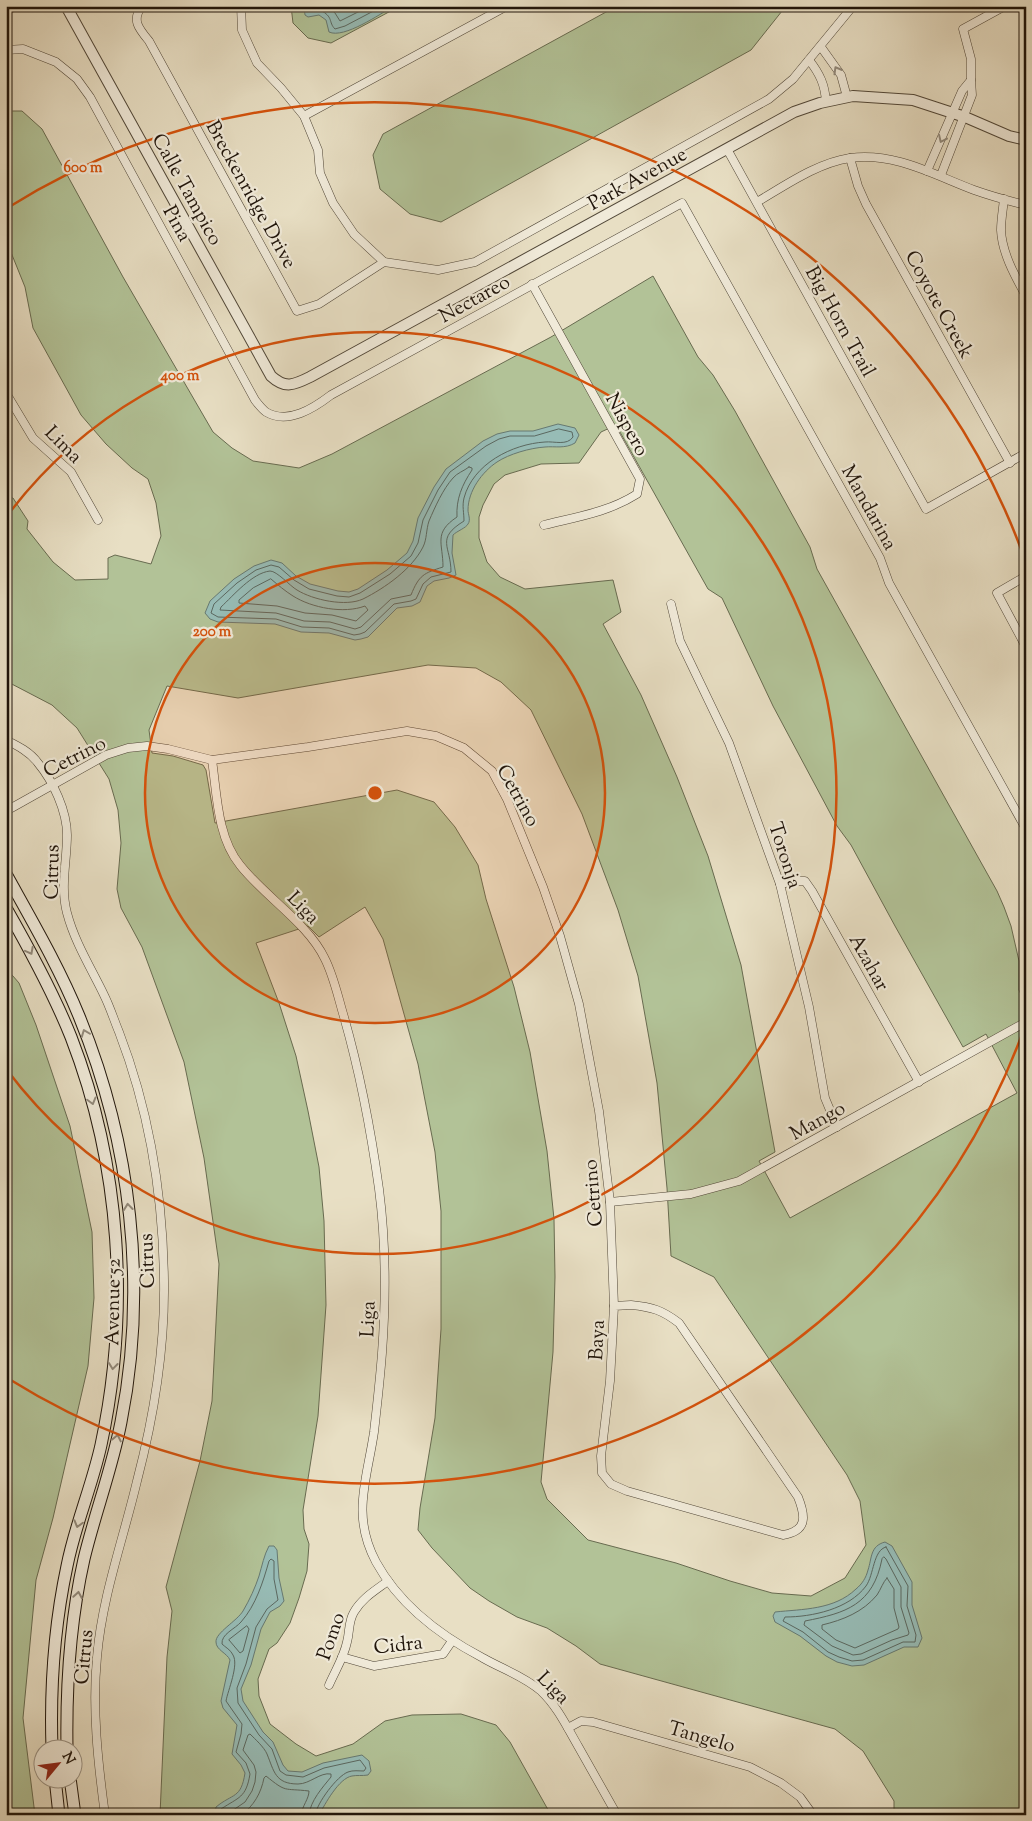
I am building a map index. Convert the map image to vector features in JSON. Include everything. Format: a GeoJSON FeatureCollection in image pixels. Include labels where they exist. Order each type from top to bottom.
{"type":"FeatureCollection","features":[{"type":"Feature","properties":{"kind":"main road","name":"Avenue 52"},"geometry":{"type":"LineString","coordinates":[[6,874],[64,984],[97,1065],[120,1149],[131,1234],[133,1316],[127,1388],[113,1457],[84,1559],[78,1592],[68,1667],[68,1738]]}},
{"type":"Feature","properties":{"kind":"main road","name":"Avenue 52"},"geometry":{"type":"LineString","coordinates":[[6,908],[61,1014],[82,1071],[98,1124],[106,1162],[117,1253],[118,1298],[115,1349],[109,1397],[100,1445],[67,1566],[55,1643],[51,1699],[52,1738]]}},
{"type":"Feature","properties":{"kind":"main road"},"geometry":{"type":"LineString","coordinates":[[56,1788],[58,1815]]}},
{"type":"Feature","properties":{"kind":"main road"},"geometry":{"type":"LineString","coordinates":[[71,1788],[74,1815]]}},
{"type":"Feature","properties":{"kind":"street"},"geometry":{"type":"LineString","coordinates":[[6,11],[16,6]]}},
{"type":"Feature","properties":{"kind":"street","name":"Calle Tampico"},"geometry":{"type":"LineString","coordinates":[[66,6],[271,376],[284,384]]}},
{"type":"Feature","properties":{"kind":"street","name":"Breckenridge Drive"},"geometry":{"type":"LineString","coordinates":[[142,6],[136,17],[137,25],[149,41],[297,310],[318,304],[384,262]]}},
{"type":"Feature","properties":{"kind":"street"},"geometry":{"type":"LineString","coordinates":[[241,6],[242,30],[257,63],[282,88],[304,116],[318,150],[320,173],[333,203],[354,234],[384,262],[438,270],[475,262],[769,99],[793,79],[853,6]]}},
{"type":"Feature","properties":{"kind":"street"},"geometry":{"type":"LineString","coordinates":[[304,116],[507,6]]}},
{"type":"Feature","properties":{"kind":"street"},"geometry":{"type":"LineString","coordinates":[[941,175],[972,95],[971,59],[963,29],[1005,6]]}},
{"type":"Feature","properties":{"kind":"street"},"geometry":{"type":"LineString","coordinates":[[821,47],[841,75],[848,97]]}},
{"type":"Feature","properties":{"kind":"street","name":"Pina"},"geometry":{"type":"LineString","coordinates":[[6,50],[23,49],[38,54],[56,62],[78,79],[90,96],[255,400],[266,412],[281,416]]}},
{"type":"Feature","properties":{"kind":"street"},"geometry":{"type":"LineString","coordinates":[[809,60],[818,71],[825,86],[826,102]]}},
{"type":"Feature","properties":{"kind":"street"},"geometry":{"type":"LineString","coordinates":[[927,171],[962,91],[971,80]]}},
{"type":"Feature","properties":{"kind":"street","name":"Park Avenue"},"geometry":{"type":"LineString","coordinates":[[284,384],[292,385],[310,377],[794,112],[853,96],[913,100],[965,117],[1009,136],[1026,140]]}},
{"type":"Feature","properties":{"kind":"street","name":"Big Horn Trail"},"geometry":{"type":"LineString","coordinates":[[727,149],[926,510],[1010,463]]}},
{"type":"Feature","properties":{"kind":"street"},"geometry":{"type":"LineString","coordinates":[[757,202],[819,168],[850,158],[872,158],[900,161],[941,175],[975,190],[1026,204]]}},
{"type":"Feature","properties":{"kind":"street","name":"Coyote Creek"},"geometry":{"type":"LineString","coordinates":[[850,158],[858,186],[866,204],[1010,463]]}},
{"type":"Feature","properties":{"kind":"street"},"geometry":{"type":"LineString","coordinates":[[1004,199],[1001,232],[1006,254],[1014,275],[1026,296]]}},
{"type":"Feature","properties":{"kind":"street","name":"Nectareo"},"geometry":{"type":"LineString","coordinates":[[281,416],[297,414],[315,407],[331,395],[682,203]]}},
{"type":"Feature","properties":{"kind":"street","name":"Mandarina"},"geometry":{"type":"LineString","coordinates":[[682,203],[880,558],[890,583],[1026,829]]}},
{"type":"Feature","properties":{"kind":"street","name":"Nispero"},"geometry":{"type":"LineString","coordinates":[[532,284],[640,479],[637,494],[627,500],[604,511],[544,526]]}},
{"type":"Feature","properties":{"kind":"street","name":"Lima"},"geometry":{"type":"LineString","coordinates":[[6,393],[33,438],[70,472],[98,520]]}},
{"type":"Feature","properties":{"kind":"street"},"geometry":{"type":"LineString","coordinates":[[1010,463],[1026,454]]}},
{"type":"Feature","properties":{"kind":"street"},"geometry":{"type":"LineString","coordinates":[[1026,576],[997,593],[1026,647]]}},
{"type":"Feature","properties":{"kind":"street","name":"Toronja"},"geometry":{"type":"LineString","coordinates":[[671,604],[680,641],[729,743],[780,884],[809,1006],[826,1098],[837,1127]]}},
{"type":"Feature","properties":{"kind":"street","name":"Cetrino"},"geometry":{"type":"LineString","coordinates":[[6,811],[106,755],[128,748],[146,746],[168,748],[212,760],[407,731],[436,736],[464,748],[492,771],[511,808],[540,878],[560,936],[579,1004],[599,1111],[610,1202],[614,1306]]}},
{"type":"Feature","properties":{"kind":"street","name":"Citrus"},"geometry":{"type":"LineString","coordinates":[[6,740],[38,762],[62,804],[67,820],[63,884],[66,907],[72,932],[104,996],[138,1089],[150,1140],[158,1190],[162,1233],[164,1282],[162,1328],[151,1421],[137,1484],[107,1591],[97,1657],[96,1716],[105,1815]]}},
{"type":"Feature","properties":{"kind":"street","name":"Liga"},"geometry":{"type":"LineString","coordinates":[[212,760],[223,830],[229,846],[239,864],[312,939],[324,957],[337,993],[364,1093],[380,1194],[384,1310],[373,1434],[361,1506],[362,1524],[367,1543],[388,1581],[419,1614],[452,1641],[523,1679],[539,1690],[555,1706],[617,1815]]}},
{"type":"Feature","properties":{"kind":"street","name":"Azahar"},"geometry":{"type":"LineString","coordinates":[[780,884],[794,881],[805,882],[812,891],[919,1082]]}},
{"type":"Feature","properties":{"kind":"street","name":"Mango"},"geometry":{"type":"LineString","coordinates":[[610,1202],[692,1194],[739,1181],[1026,1022]]}},
{"type":"Feature","properties":{"kind":"street","name":"Baya"},"geometry":{"type":"LineString","coordinates":[[614,1306],[648,1306],[664,1312],[679,1323],[798,1497],[804,1510],[800,1527],[795,1533],[783,1535],[636,1493],[611,1484],[606,1479],[602,1473],[601,1456],[610,1381],[614,1306]]}},
{"type":"Feature","properties":{"kind":"street","name":"Pomo"},"geometry":{"type":"LineString","coordinates":[[329,1685],[348,1640],[348,1627],[354,1612],[366,1597],[388,1581]]}},
{"type":"Feature","properties":{"kind":"street","name":"Cidra"},"geometry":{"type":"LineString","coordinates":[[342,1657],[374,1666],[443,1654],[452,1641]]}},
{"type":"Feature","properties":{"kind":"street","name":"Tangelo"},"geometry":{"type":"LineString","coordinates":[[568,1728],[581,1722],[593,1722],[750,1767],[781,1783],[800,1797],[813,1815]]}},
{"type":"Feature","properties":{"kind":"green space"},"geometry":{"type":"Polygon","coordinates":[[[291,6],[400,6],[331,43],[308,38],[293,23],[291,6]]]}},
{"type":"Feature","properties":{"kind":"green space"},"geometry":{"type":"Polygon","coordinates":[[[617,6],[786,6],[751,50],[441,222],[410,214],[380,189],[373,155],[383,134],[617,6]]]}},
{"type":"Feature","properties":{"kind":"green space"},"geometry":{"type":"Polygon","coordinates":[[[6,111],[22,111],[42,129],[123,277],[213,432],[232,448],[253,461],[299,468],[332,454],[551,337],[653,276],[698,357],[713,375],[735,411],[810,547],[817,569],[997,891],[1011,926],[1019,961],[1019,990],[1026,1006],[1026,1815],[894,1815],[894,1801],[863,1751],[835,1729],[600,1664],[547,1628],[517,1617],[470,1588],[432,1548],[418,1530],[435,1418],[441,1329],[441,1211],[435,1152],[418,1064],[383,939],[365,907],[319,937],[308,926],[256,943],[279,1003],[296,1056],[319,1167],[324,1221],[326,1305],[318,1416],[303,1510],[304,1529],[309,1544],[307,1571],[290,1623],[277,1643],[269,1649],[258,1679],[259,1696],[270,1724],[296,1744],[316,1756],[353,1744],[385,1721],[412,1715],[461,1714],[496,1725],[510,1742],[551,1815],[160,1815],[167,1657],[172,1611],[166,1587],[200,1461],[212,1401],[219,1264],[204,1158],[184,1062],[142,947],[121,908],[117,889],[121,843],[118,810],[109,779],[77,728],[52,705],[6,681],[6,497],[13,498],[28,521],[27,529],[53,562],[75,580],[108,579],[108,558],[115,555],[151,564],[161,536],[156,503],[148,479],[132,468],[106,444],[81,415],[33,328],[25,287],[6,240],[6,111]],[[616,425],[601,432],[579,463],[541,464],[505,475],[494,484],[479,517],[479,538],[487,562],[500,577],[525,589],[613,580],[621,612],[603,624],[641,695],[677,777],[708,856],[741,965],[775,1152],[759,1161],[790,1218],[1017,1093],[986,1034],[963,1047],[851,845],[837,826],[773,706],[722,598],[708,589],[616,425]],[[428,665],[238,698],[167,686],[149,730],[152,753],[173,756],[203,765],[206,770],[215,823],[397,790],[434,802],[455,827],[478,865],[486,899],[514,987],[530,1052],[547,1151],[554,1219],[555,1277],[553,1352],[541,1482],[547,1499],[588,1540],[676,1563],[772,1593],[811,1596],[845,1578],[866,1545],[860,1501],[847,1475],[714,1277],[671,1256],[657,1083],[638,976],[618,910],[582,814],[531,710],[501,682],[476,668],[428,665]]]}},
{"type":"Feature","properties":{"kind":"green space"},"geometry":{"type":"Polygon","coordinates":[[[6,968],[19,983],[36,1025],[70,1126],[92,1232],[94,1298],[88,1366],[53,1518],[36,1580],[23,1718],[35,1815],[6,1815],[6,968]]]}},
{"type":"Feature","properties":{"kind":"water"},"geometry":{"type":"Polygon","coordinates":[[[304,6],[394,6],[362,25],[336,33],[329,32],[326,20],[319,15],[308,17],[305,15],[304,6]]]}},
{"type":"Feature","properties":{"kind":"water"},"geometry":{"type":"Polygon","coordinates":[[[558,424],[575,428],[579,435],[575,443],[564,447],[539,448],[520,452],[507,456],[491,466],[481,477],[470,496],[469,522],[453,535],[452,553],[456,575],[434,581],[427,586],[420,602],[412,606],[397,608],[368,637],[355,640],[329,633],[301,632],[275,624],[218,622],[210,619],[205,613],[210,601],[234,579],[254,566],[271,560],[282,563],[296,576],[310,584],[338,591],[349,592],[358,589],[387,570],[407,553],[413,541],[418,518],[446,469],[483,441],[497,434],[510,431],[533,431],[558,424]]]}},
{"type":"Feature","properties":{"kind":"water"},"geometry":{"type":"Polygon","coordinates":[[[885,1542],[892,1546],[912,1582],[912,1605],[922,1638],[918,1647],[904,1647],[864,1665],[852,1666],[837,1662],[826,1656],[800,1636],[775,1622],[773,1616],[775,1612],[828,1605],[847,1596],[865,1578],[874,1549],[885,1542]]]}},
{"type":"Feature","properties":{"kind":"water"},"geometry":{"type":"Polygon","coordinates":[[[269,1546],[274,1546],[277,1550],[279,1578],[284,1601],[270,1612],[261,1629],[251,1665],[241,1689],[243,1701],[263,1732],[273,1742],[283,1765],[288,1771],[302,1772],[323,1763],[362,1755],[369,1761],[371,1771],[368,1775],[352,1776],[342,1781],[319,1815],[215,1815],[216,1807],[239,1791],[245,1773],[232,1754],[237,1725],[223,1708],[221,1701],[230,1660],[216,1645],[216,1642],[219,1635],[246,1607],[256,1585],[269,1546]]]}}]}
